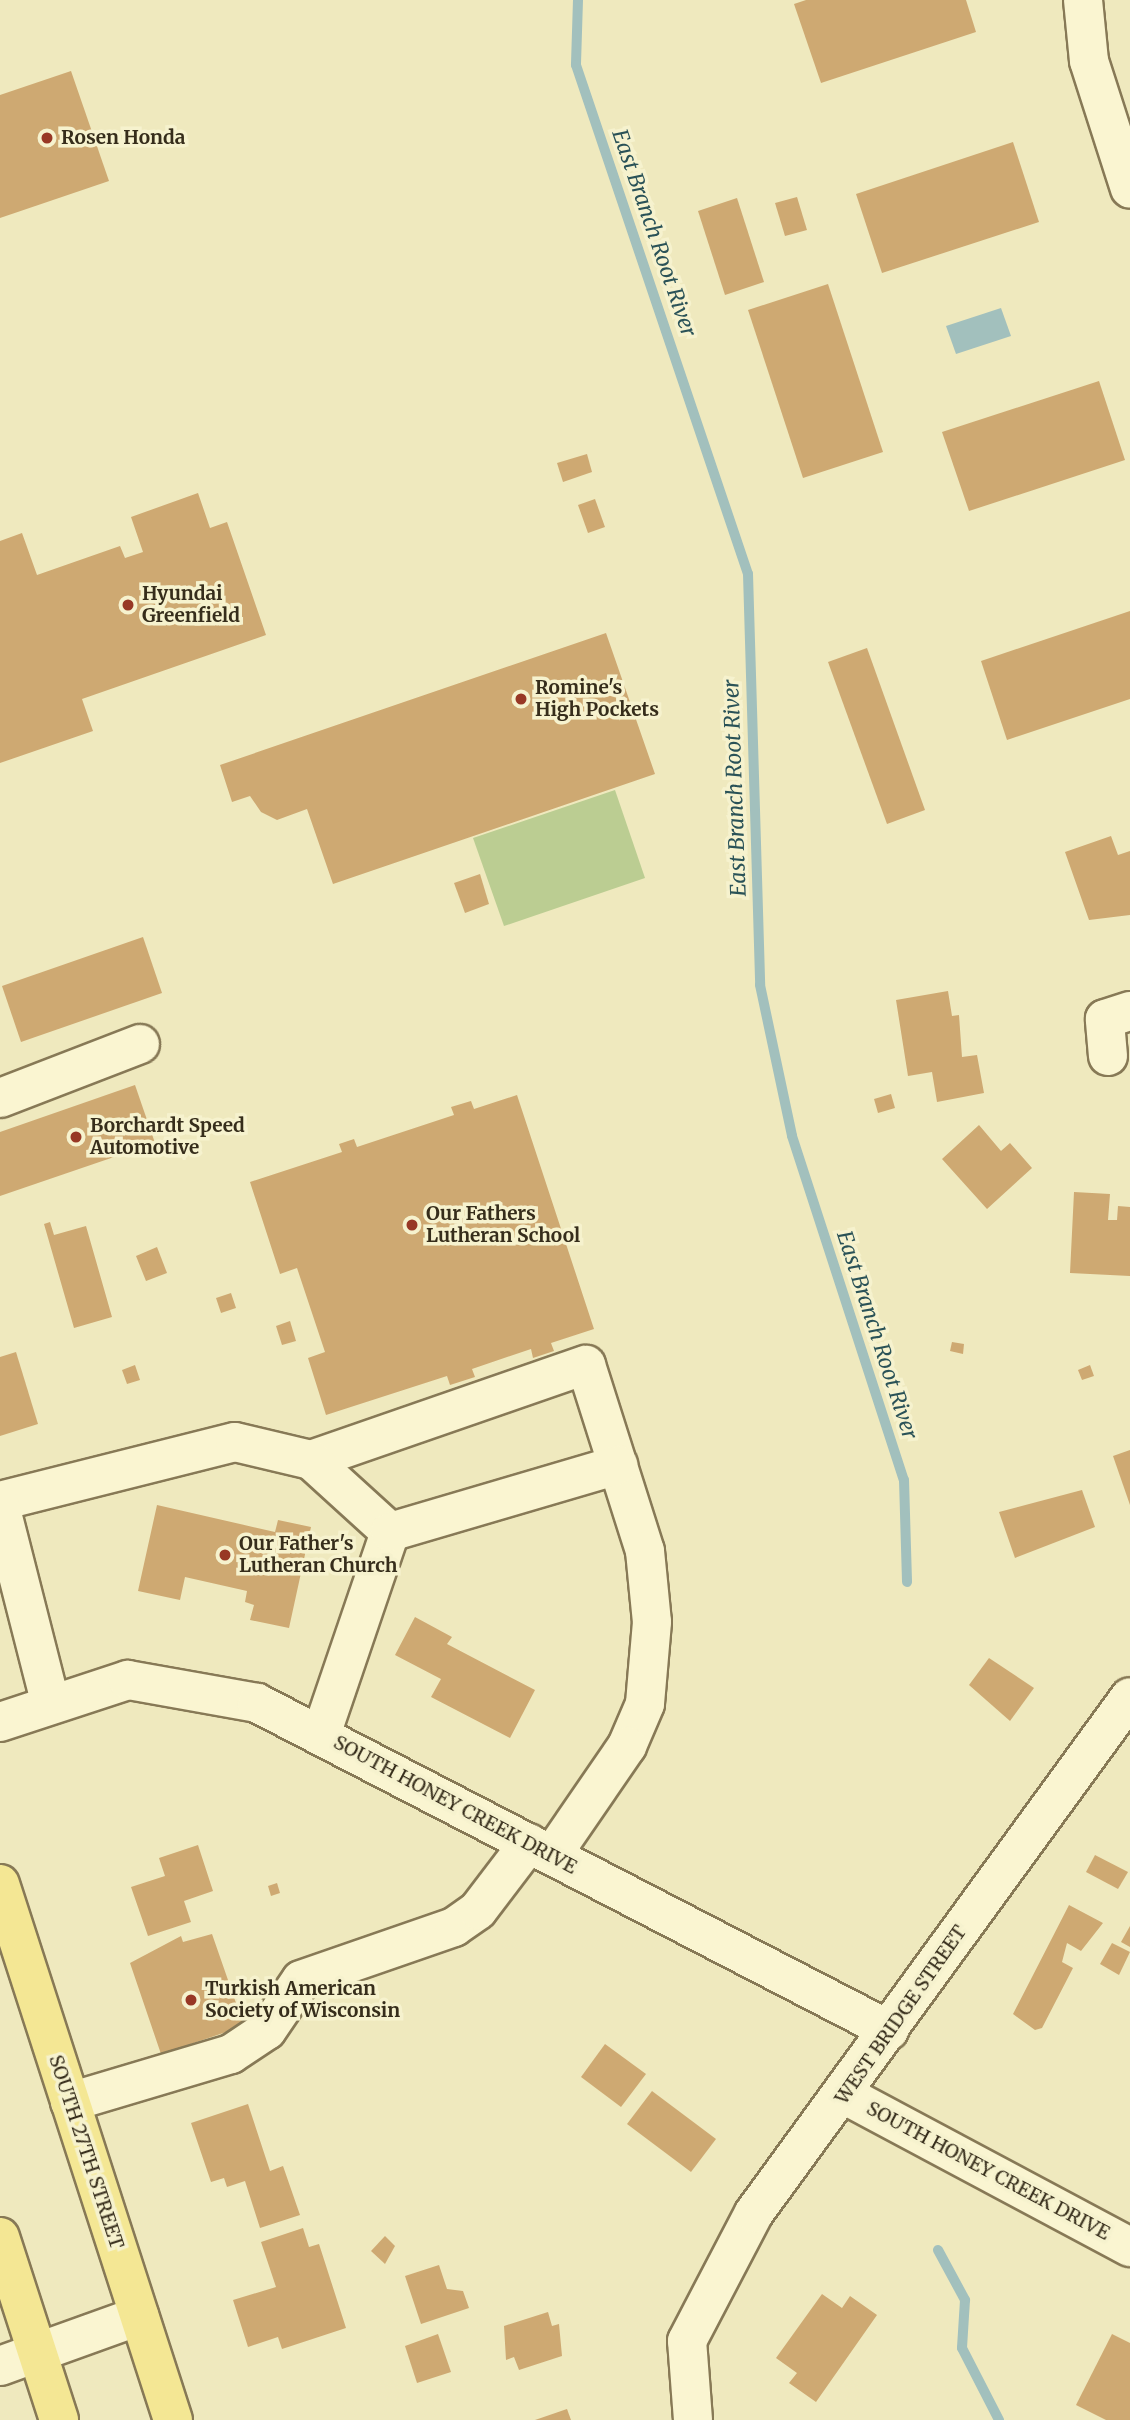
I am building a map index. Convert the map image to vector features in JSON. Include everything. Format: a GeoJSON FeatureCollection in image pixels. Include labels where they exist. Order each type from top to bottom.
{"type":"FeatureCollection","features":[{"type":"Feature","properties":{"kind":"main road","name":"SOUTH 27TH STREET"},"geometry":{"type":"LineString","coordinates":[[0,1884],[173,2420]]}},
{"type":"Feature","properties":{"kind":"main road"},"geometry":{"type":"LineString","coordinates":[[0,2237],[59,2420]]}},
{"type":"Feature","properties":{"kind":"street"},"geometry":{"type":"LineString","coordinates":[[1083,0],[1089,61],[1130,190]]}},
{"type":"Feature","properties":{"kind":"street"},"geometry":{"type":"LineString","coordinates":[[1108,1056],[1105,1019],[1130,1011]]}},
{"type":"Feature","properties":{"kind":"street"},"geometry":{"type":"LineString","coordinates":[[0,1098],[140,1044]]}},
{"type":"Feature","properties":{"kind":"street"},"geometry":{"type":"LineString","coordinates":[[70,2102],[230,2054],[267,2030],[301,1980],[453,1927],[478,1910],[540,1849],[627,1746],[645,1704],[652,1622],[645,1550],[586,1365],[311,1460]]}},
{"type":"Feature","properties":{"kind":"street"},"geometry":{"type":"LineString","coordinates":[[51,1705],[0,1503],[235,1442],[311,1460],[390,1532]]}},
{"type":"Feature","properties":{"kind":"street"},"geometry":{"type":"LineString","coordinates":[[390,1532],[618,1465]]}},
{"type":"Feature","properties":{"kind":"street"},"geometry":{"type":"LineString","coordinates":[[321,1735],[390,1532]]}},
{"type":"Feature","properties":{"kind":"street","name":"SOUTH HONEY CREEK DRIVE"},"geometry":{"type":"LineString","coordinates":[[0,1722],[128,1680],[257,1703],[889,2030]]}},
{"type":"Feature","properties":{"kind":"street","name":"WEST BRIDGE STREET"},"geometry":{"type":"LineString","coordinates":[[692,2420],[687,2341],[754,2213],[845,2095],[1130,1697]]}},
{"type":"Feature","properties":{"kind":"street","name":"SOUTH HONEY CREEK DRIVE"},"geometry":{"type":"LineString","coordinates":[[845,2095],[1130,2247]]}},
{"type":"Feature","properties":{"kind":"street"},"geometry":{"type":"LineString","coordinates":[[0,2366],[139,2316]]}},
{"type":"Feature","properties":{"kind":"green space"},"geometry":{"type":"Polygon","coordinates":[[[615,790],[645,878],[504,926],[473,838],[615,790]]]}},
{"type":"Feature","properties":{"kind":"water"},"geometry":{"type":"Polygon","coordinates":[[[1001,308],[1011,336],[956,354],[946,326],[1001,308]]]}},
{"type":"Feature","properties":{"kind":"building"},"geometry":{"type":"Polygon","coordinates":[[[806,0],[966,0],[976,32],[821,83],[794,4],[806,0]]]}},
{"type":"Feature","properties":{"kind":"building","name":"Rosen Honda"},"geometry":{"type":"Polygon","coordinates":[[[71,71],[109,181],[0,218],[0,95],[71,71]]]}},
{"type":"Feature","properties":{"kind":"building"},"geometry":{"type":"Polygon","coordinates":[[[1013,142],[1039,222],[882,273],[856,194],[1013,142]]]}},
{"type":"Feature","properties":{"kind":"building"},"geometry":{"type":"Polygon","coordinates":[[[797,197],[807,230],[785,236],[775,203],[797,197]]]}},
{"type":"Feature","properties":{"kind":"building"},"geometry":{"type":"Polygon","coordinates":[[[737,198],[764,282],[725,295],[698,211],[737,198]]]}},
{"type":"Feature","properties":{"kind":"building"},"geometry":{"type":"Polygon","coordinates":[[[828,284],[883,452],[803,478],[748,310],[828,284]]]}},
{"type":"Feature","properties":{"kind":"building"},"geometry":{"type":"Polygon","coordinates":[[[1099,381],[1125,460],[969,511],[942,432],[1099,381]]]}},
{"type":"Feature","properties":{"kind":"building"},"geometry":{"type":"Polygon","coordinates":[[[587,454],[592,472],[563,482],[557,463],[587,454]]]}},
{"type":"Feature","properties":{"kind":"building","name":"Hyundai Greenfield"},"geometry":{"type":"Polygon","coordinates":[[[198,493],[210,528],[227,522],[266,635],[82,699],[93,731],[0,763],[0,541],[22,533],[37,575],[120,546],[125,558],[143,552],[131,517],[198,493]]]}},
{"type":"Feature","properties":{"kind":"building"},"geometry":{"type":"Polygon","coordinates":[[[595,499],[605,527],[588,533],[578,505],[595,499]]]}},
{"type":"Feature","properties":{"kind":"building"},"geometry":{"type":"Polygon","coordinates":[[[1130,611],[1130,699],[1007,740],[981,661],[1130,611]]]}},
{"type":"Feature","properties":{"kind":"building","name":"Romine's High Pockets"},"geometry":{"type":"Polygon","coordinates":[[[606,633],[655,774],[333,884],[307,809],[277,820],[261,812],[250,796],[232,802],[220,765],[606,633]]]}},
{"type":"Feature","properties":{"kind":"building"},"geometry":{"type":"Polygon","coordinates":[[[867,648],[925,810],[887,824],[828,662],[867,648]]]}},
{"type":"Feature","properties":{"kind":"building"},"geometry":{"type":"Polygon","coordinates":[[[1111,836],[1118,855],[1130,851],[1130,915],[1089,920],[1065,852],[1111,836]]]}},
{"type":"Feature","properties":{"kind":"building"},"geometry":{"type":"Polygon","coordinates":[[[480,874],[489,904],[465,913],[454,883],[480,874]]]}},
{"type":"Feature","properties":{"kind":"building"},"geometry":{"type":"Polygon","coordinates":[[[143,937],[162,993],[21,1042],[2,986],[143,937]]]}},
{"type":"Feature","properties":{"kind":"building"},"geometry":{"type":"Polygon","coordinates":[[[948,991],[952,1016],[959,1015],[962,1057],[977,1055],[984,1093],[937,1102],[932,1072],[908,1076],[896,1000],[948,991]]]}},
{"type":"Feature","properties":{"kind":"building","name":"Borchardt Speed Automotive"},"geometry":{"type":"Polygon","coordinates":[[[135,1085],[155,1143],[0,1196],[0,1132],[135,1085]]]}},
{"type":"Feature","properties":{"kind":"building"},"geometry":{"type":"Polygon","coordinates":[[[891,1094],[895,1108],[878,1113],[874,1099],[891,1094]]]}},
{"type":"Feature","properties":{"kind":"building","name":"Our Fathers Lutheran School"},"geometry":{"type":"Polygon","coordinates":[[[517,1095],[594,1329],[551,1343],[554,1351],[533,1358],[531,1349],[472,1369],[475,1377],[450,1385],[447,1376],[326,1415],[308,1358],[325,1352],[297,1268],[280,1274],[250,1182],[342,1152],[339,1144],[354,1139],[357,1147],[454,1115],[451,1107],[471,1101],[474,1109],[517,1095]]]}},
{"type":"Feature","properties":{"kind":"building"},"geometry":{"type":"Polygon","coordinates":[[[979,1125],[1001,1151],[1010,1143],[1032,1168],[987,1209],[942,1159],[979,1125]]]}},
{"type":"Feature","properties":{"kind":"building"},"geometry":{"type":"Polygon","coordinates":[[[1074,1192],[1110,1194],[1108,1220],[1117,1220],[1118,1206],[1130,1207],[1130,1276],[1070,1273],[1074,1192]]]}},
{"type":"Feature","properties":{"kind":"building"},"geometry":{"type":"Polygon","coordinates":[[[50,1222],[54,1235],[86,1226],[112,1317],[74,1328],[44,1224],[50,1222]]]}},
{"type":"Feature","properties":{"kind":"building"},"geometry":{"type":"Polygon","coordinates":[[[157,1247],[167,1273],[146,1281],[136,1256],[157,1247]]]}},
{"type":"Feature","properties":{"kind":"building"},"geometry":{"type":"Polygon","coordinates":[[[231,1293],[236,1308],[221,1313],[216,1298],[231,1293]]]}},
{"type":"Feature","properties":{"kind":"building"},"geometry":{"type":"Polygon","coordinates":[[[290,1321],[296,1341],[282,1345],[276,1326],[290,1321]]]}},
{"type":"Feature","properties":{"kind":"building"},"geometry":{"type":"Polygon","coordinates":[[[952,1342],[964,1344],[963,1354],[950,1351],[952,1342]]]}},
{"type":"Feature","properties":{"kind":"building"},"geometry":{"type":"Polygon","coordinates":[[[16,1352],[38,1424],[0,1436],[0,1357],[16,1352]]]}},
{"type":"Feature","properties":{"kind":"building"},"geometry":{"type":"Polygon","coordinates":[[[135,1365],[140,1380],[127,1384],[122,1370],[135,1365]]]}},
{"type":"Feature","properties":{"kind":"building"},"geometry":{"type":"Polygon","coordinates":[[[1090,1365],[1094,1376],[1082,1380],[1078,1370],[1090,1365]]]}},
{"type":"Feature","properties":{"kind":"building"},"geometry":{"type":"Polygon","coordinates":[[[1130,1450],[1130,1505],[1113,1456],[1130,1450]]]}},
{"type":"Feature","properties":{"kind":"building"},"geometry":{"type":"Polygon","coordinates":[[[1082,1490],[1095,1527],[1015,1558],[999,1512],[1082,1490]]]}},
{"type":"Feature","properties":{"kind":"building","name":"Our Father's Lutheran Church"},"geometry":{"type":"Polygon","coordinates":[[[157,1505],[275,1532],[278,1520],[311,1527],[289,1628],[250,1620],[254,1605],[245,1602],[247,1591],[185,1577],[180,1600],[138,1591],[157,1505]]]}},
{"type":"Feature","properties":{"kind":"building"},"geometry":{"type":"Polygon","coordinates":[[[415,1617],[452,1637],[447,1644],[535,1690],[510,1738],[431,1697],[441,1679],[395,1655],[415,1617]]]}},
{"type":"Feature","properties":{"kind":"building"},"geometry":{"type":"Polygon","coordinates":[[[989,1658],[1034,1688],[1010,1721],[969,1685],[989,1658]]]}},
{"type":"Feature","properties":{"kind":"building"},"geometry":{"type":"Polygon","coordinates":[[[198,1845],[213,1891],[184,1901],[191,1922],[148,1936],[131,1887],[165,1876],[159,1858],[198,1845]]]}},
{"type":"Feature","properties":{"kind":"building"},"geometry":{"type":"Polygon","coordinates":[[[1095,1855],[1128,1872],[1118,1889],[1086,1872],[1095,1855]]]}},
{"type":"Feature","properties":{"kind":"building"},"geometry":{"type":"Polygon","coordinates":[[[277,1883],[280,1893],[271,1896],[268,1886],[277,1883]]]}},
{"type":"Feature","properties":{"kind":"building"},"geometry":{"type":"Polygon","coordinates":[[[1069,1905],[1103,1923],[1081,1951],[1067,1943],[1062,1962],[1073,1968],[1042,2028],[1035,2030],[1013,2014],[1069,1905]]]}},
{"type":"Feature","properties":{"kind":"building"},"geometry":{"type":"Polygon","coordinates":[[[1130,1926],[1130,1947],[1121,1942],[1130,1926]]]}},
{"type":"Feature","properties":{"kind":"building"},"geometry":{"type":"Polygon","coordinates":[[[212,1934],[244,2026],[161,2054],[130,1963],[181,1936],[183,1942],[212,1934]]]}},
{"type":"Feature","properties":{"kind":"building"},"geometry":{"type":"Polygon","coordinates":[[[1112,1943],[1130,1952],[1119,1975],[1100,1964],[1112,1943]]]}},
{"type":"Feature","properties":{"kind":"building"},"geometry":{"type":"Polygon","coordinates":[[[605,2044],[646,2074],[621,2107],[581,2077],[605,2044]]]}},
{"type":"Feature","properties":{"kind":"building"},"geometry":{"type":"Polygon","coordinates":[[[652,2091],[716,2139],[691,2172],[627,2124],[652,2091]]]}},
{"type":"Feature","properties":{"kind":"building"},"geometry":{"type":"Polygon","coordinates":[[[248,2104],[270,2171],[283,2166],[300,2215],[260,2228],[245,2181],[227,2187],[224,2178],[211,2182],[191,2123],[248,2104]]]}},
{"type":"Feature","properties":{"kind":"building"},"geometry":{"type":"Polygon","coordinates":[[[303,2228],[309,2247],[319,2244],[346,2328],[282,2349],[278,2337],[248,2347],[233,2300],[276,2287],[261,2242],[303,2228]]]}},
{"type":"Feature","properties":{"kind":"building"},"geometry":{"type":"Polygon","coordinates":[[[385,2236],[395,2246],[385,2264],[371,2251],[385,2236]]]}},
{"type":"Feature","properties":{"kind":"building"},"geometry":{"type":"Polygon","coordinates":[[[439,2265],[447,2289],[463,2291],[469,2308],[421,2324],[405,2276],[439,2265]]]}},
{"type":"Feature","properties":{"kind":"building"},"geometry":{"type":"Polygon","coordinates":[[[822,2294],[842,2308],[850,2296],[877,2315],[816,2402],[789,2383],[797,2373],[776,2358],[822,2294]]]}},
{"type":"Feature","properties":{"kind":"building"},"geometry":{"type":"Polygon","coordinates":[[[548,2312],[552,2326],[559,2324],[562,2356],[519,2370],[514,2357],[506,2360],[504,2326],[548,2312]]]}},
{"type":"Feature","properties":{"kind":"building"},"geometry":{"type":"Polygon","coordinates":[[[438,2334],[451,2372],[417,2383],[405,2346],[438,2334]]]}},
{"type":"Feature","properties":{"kind":"building"},"geometry":{"type":"Polygon","coordinates":[[[1112,2334],[1130,2343],[1130,2420],[1106,2420],[1076,2405],[1112,2334]]]}},
{"type":"Feature","properties":{"kind":"building"},"geometry":{"type":"Polygon","coordinates":[[[567,2409],[571,2420],[535,2420],[567,2409]]]}},
{"type":"Feature","properties":{"kind":"waterway","name":"East Branch Root River"},"geometry":{"type":"LineString","coordinates":[[578,0],[576,65],[748,574],[760,985],[792,1136],[904,1480],[907,1582]]}},
{"type":"Feature","properties":{"kind":"waterway","name":"East Branch Root River"},"geometry":{"type":"LineString","coordinates":[[938,2250],[965,2300],[962,2348],[999,2420]]}},
{"type":"Feature","properties":{"kind":"place","name":"Rosen Honda"},"geometry":{"type":"Point","coordinates":[47,138]}},
{"type":"Feature","properties":{"kind":"place","name":"Hyundai Greenfield"},"geometry":{"type":"Point","coordinates":[128,605]}},
{"type":"Feature","properties":{"kind":"place","name":"Romine's High Pockets"},"geometry":{"type":"Point","coordinates":[521,699]}},
{"type":"Feature","properties":{"kind":"place","name":"Borchardt Speed Automotive"},"geometry":{"type":"Point","coordinates":[76,1137]}},
{"type":"Feature","properties":{"kind":"place","name":"Our Fathers Lutheran School"},"geometry":{"type":"Point","coordinates":[412,1225]}},
{"type":"Feature","properties":{"kind":"place","name":"Our Father's Lutheran Church"},"geometry":{"type":"Point","coordinates":[225,1555]}},
{"type":"Feature","properties":{"kind":"place","name":"Turkish American Society of Wisconsin"},"geometry":{"type":"Point","coordinates":[191,2000]}}]}
